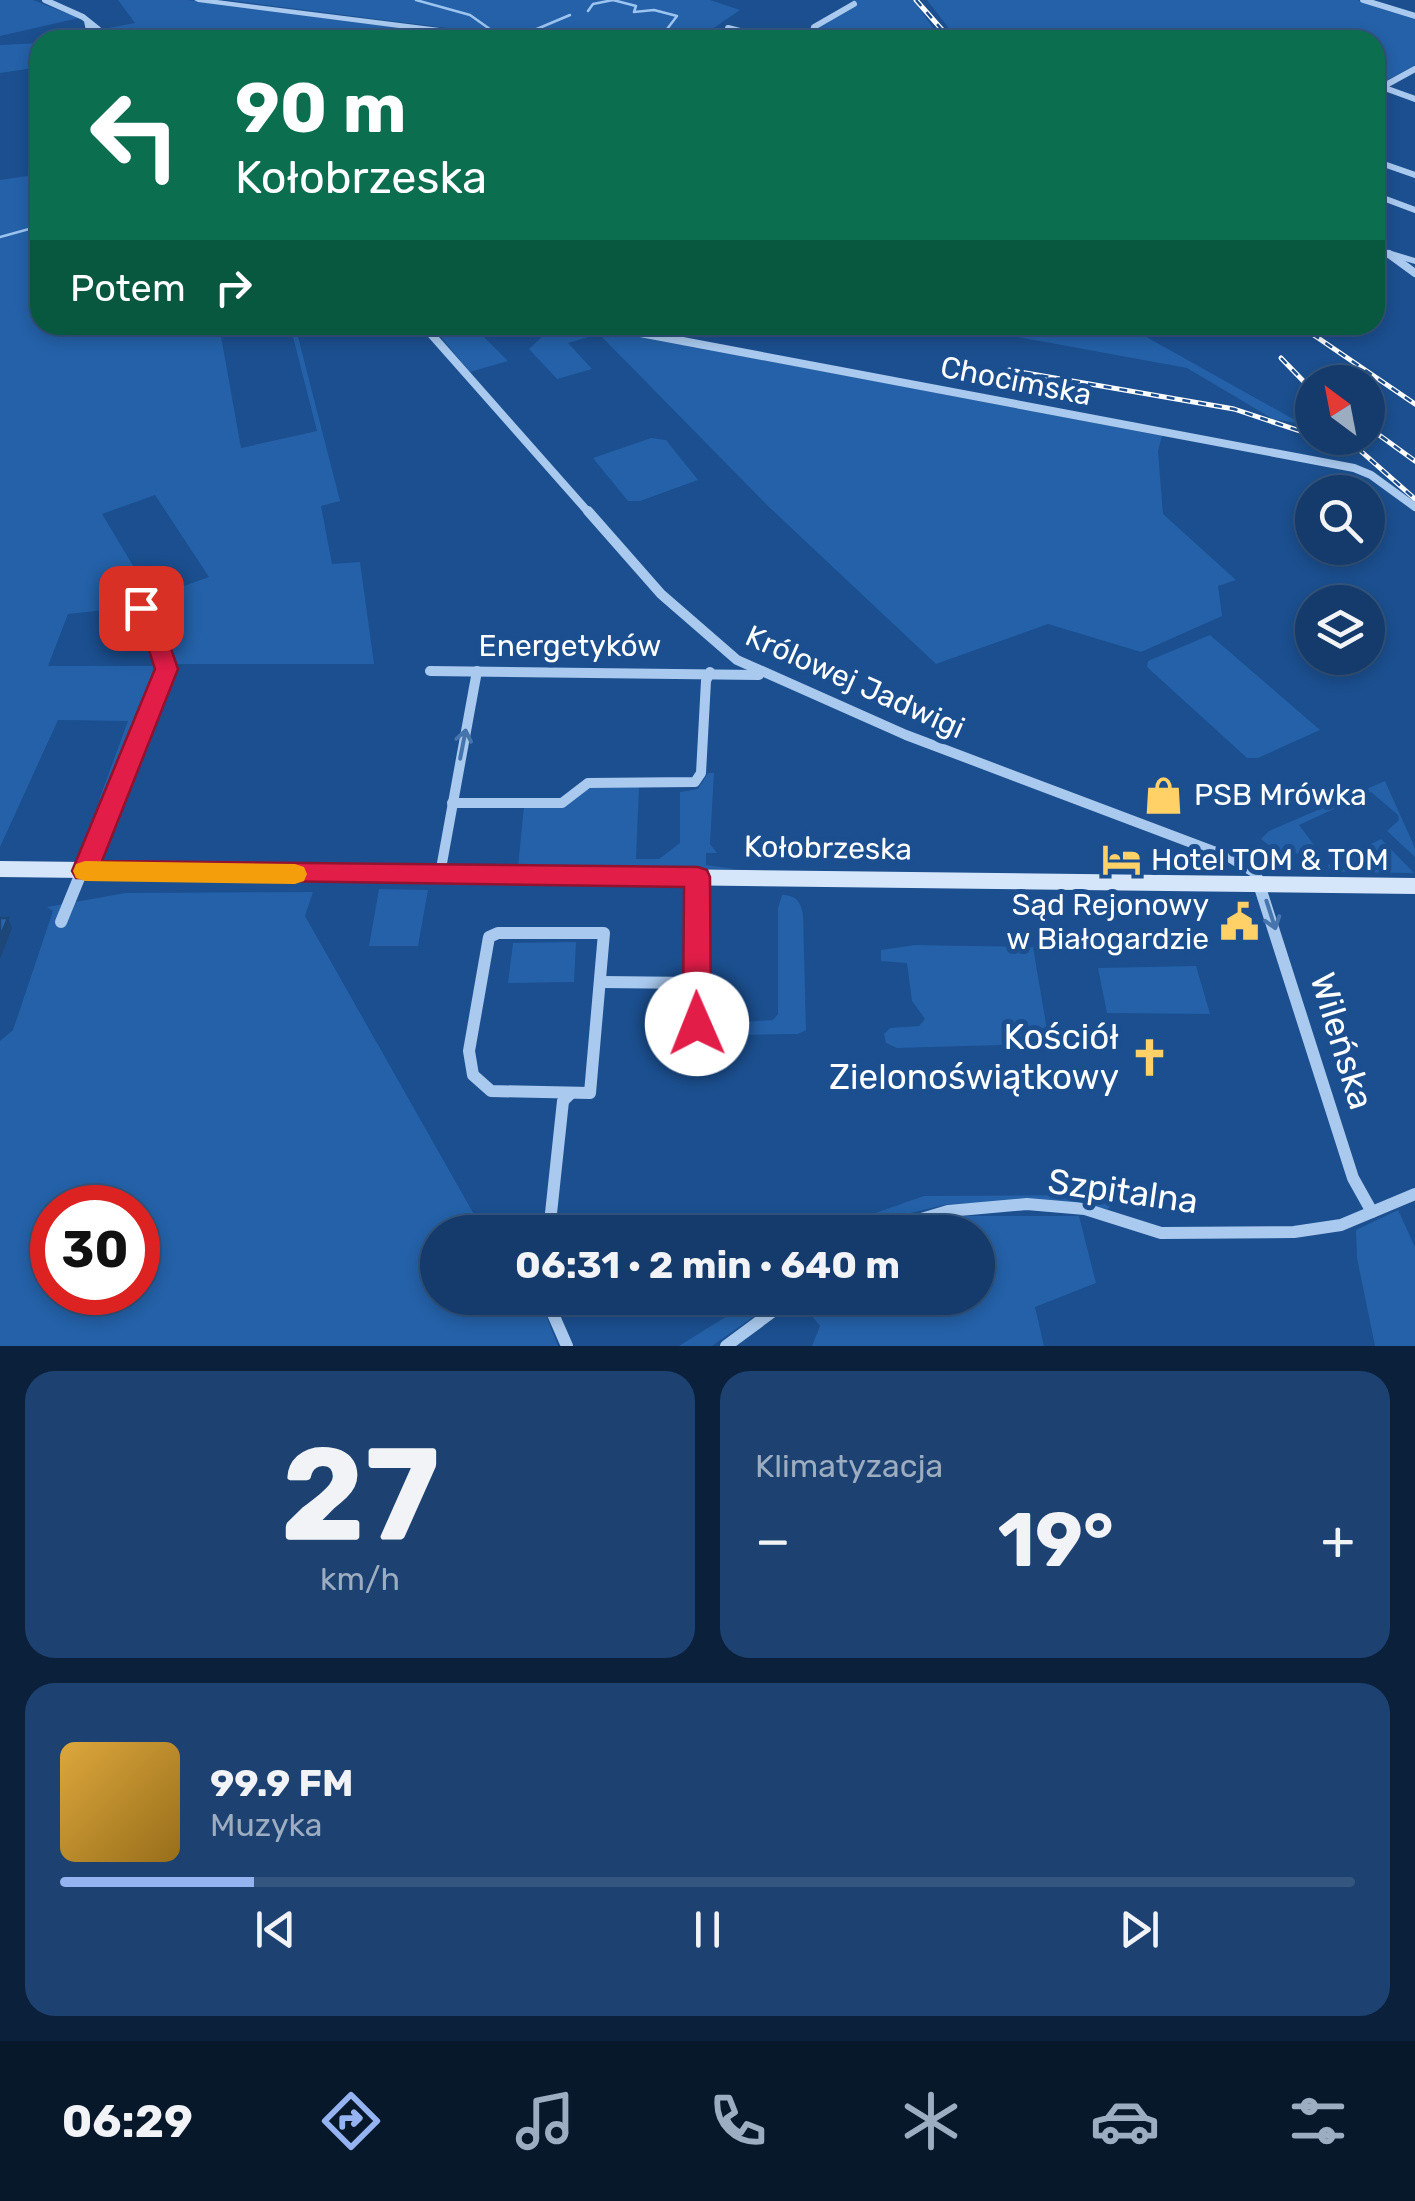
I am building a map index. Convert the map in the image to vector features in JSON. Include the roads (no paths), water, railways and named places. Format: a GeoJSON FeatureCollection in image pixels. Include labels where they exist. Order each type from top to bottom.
{"type":"FeatureCollection","features":[{"type":"Feature","properties":{"kind":"main road","name":"Kołobrzeska"},"geometry":{"type":"LineString","coordinates":[[0,869],[1415,886]]}},
{"type":"Feature","properties":{"kind":"street"},"geometry":{"type":"LineString","coordinates":[[45,0],[87,20]]}},
{"type":"Feature","properties":{"kind":"street"},"geometry":{"type":"LineString","coordinates":[[198,0],[434,30]]}},
{"type":"Feature","properties":{"kind":"street"},"geometry":{"type":"LineString","coordinates":[[1363,0],[1415,16]]}},
{"type":"Feature","properties":{"kind":"street"},"geometry":{"type":"LineString","coordinates":[[813,30],[854,4]]}},
{"type":"Feature","properties":{"kind":"street"},"geometry":{"type":"LineString","coordinates":[[728,28],[736,30]]}},
{"type":"Feature","properties":{"kind":"street"},"geometry":{"type":"LineString","coordinates":[[1385,85],[1415,69]]}},
{"type":"Feature","properties":{"kind":"street"},"geometry":{"type":"LineString","coordinates":[[1385,91],[1415,99]]}},
{"type":"Feature","properties":{"kind":"street"},"geometry":{"type":"LineString","coordinates":[[1385,164],[1412,172]]}},
{"type":"Feature","properties":{"kind":"street"},"geometry":{"type":"LineString","coordinates":[[1385,199],[1415,210]]}},
{"type":"Feature","properties":{"kind":"street"},"geometry":{"type":"LineString","coordinates":[[1385,253],[1415,261]]}},
{"type":"Feature","properties":{"kind":"street"},"geometry":{"type":"LineString","coordinates":[[1389,254],[1415,273]]}},
{"type":"Feature","properties":{"kind":"street","name":"Królowej Jadwigi"},"geometry":{"type":"LineString","coordinates":[[433,335],[661,594],[737,660],[1032,786],[1229,858],[1252,871],[1261,884]]}},
{"type":"Feature","properties":{"kind":"street","name":"Chocimska"},"geometry":{"type":"LineString","coordinates":[[651,335],[1354,468],[1372,474],[1415,507]]}},
{"type":"Feature","properties":{"kind":"street"},"geometry":{"type":"LineString","coordinates":[[61,922],[166,669],[153,628],[126,584]]}},
{"type":"Feature","properties":{"kind":"street"},"geometry":{"type":"LineString","coordinates":[[452,803],[562,803],[588,783],[695,782],[701,773],[706,680],[737,660]]}},
{"type":"Feature","properties":{"kind":"street","name":"Energetyków"},"geometry":{"type":"LineString","coordinates":[[430,671],[717,672],[767,676]]}},
{"type":"Feature","properties":{"kind":"street"},"geometry":{"type":"LineString","coordinates":[[440,874],[477,671]]}},
{"type":"Feature","properties":{"kind":"street"},"geometry":{"type":"LineString","coordinates":[[697,1024],[698,877]]}},
{"type":"Feature","properties":{"kind":"street","name":"Wileńska"},"geometry":{"type":"LineString","coordinates":[[1261,884],[1352,1178],[1372,1212]]}},
{"type":"Feature","properties":{"kind":"street"},"geometry":{"type":"LineString","coordinates":[[498,932],[602,932],[602,982],[591,1090],[585,1094],[491,1091],[478,1085],[469,1070],[469,1051],[488,939],[498,932]]}},
{"type":"Feature","properties":{"kind":"street"},"geometry":{"type":"LineString","coordinates":[[602,982],[695,983]]}},
{"type":"Feature","properties":{"kind":"street"},"geometry":{"type":"LineString","coordinates":[[551,1215],[561,1112],[563,1101],[570,1094]]}},
{"type":"Feature","properties":{"kind":"street","name":"Szpitalna"},"geometry":{"type":"LineString","coordinates":[[926,1215],[984,1208],[1074,1207],[1141,1229],[1180,1235],[1328,1228],[1415,1194]]}},
{"type":"Feature","properties":{"kind":"street"},"geometry":{"type":"LineString","coordinates":[[553,1315],[567,1346]]}},
{"type":"Feature","properties":{"kind":"street"},"geometry":{"type":"LineString","coordinates":[[726,1346],[768,1315]]}},
{"type":"Feature","properties":{"kind":"waterway"},"geometry":{"type":"LineString","coordinates":[[416,0],[470,15],[491,30]]}},
{"type":"Feature","properties":{"kind":"waterway"},"geometry":{"type":"LineString","coordinates":[[588,11],[593,4],[613,0],[636,6],[634,12],[654,10],[677,16],[666,30]]}},
{"type":"Feature","properties":{"kind":"waterway"},"geometry":{"type":"LineString","coordinates":[[534,30],[570,15]]}},
{"type":"Feature","properties":{"kind":"waterway"},"geometry":{"type":"LineString","coordinates":[[0,237],[30,229]]}},
{"type":"Feature","properties":{"kind":"railway"},"geometry":{"type":"LineString","coordinates":[[916,0],[942,30]]}},
{"type":"Feature","properties":{"kind":"railway"},"geometry":{"type":"LineString","coordinates":[[1314,335],[1415,404]]}},
{"type":"Feature","properties":{"kind":"railway"},"geometry":{"type":"LineString","coordinates":[[1281,358],[1295,372]]}},
{"type":"Feature","properties":{"kind":"railway"},"geometry":{"type":"LineString","coordinates":[[1009,370],[1234,409],[1295,429]]}},
{"type":"Feature","properties":{"kind":"railway"},"geometry":{"type":"LineString","coordinates":[[1385,439],[1415,461]]}},
{"type":"Feature","properties":{"kind":"railway"},"geometry":{"type":"LineString","coordinates":[[1365,455],[1415,499]]}},
{"type":"Feature","properties":{"kind":"place","name":"PSB Mrówka"},"geometry":{"type":"Point","coordinates":[1164,795]}},
{"type":"Feature","properties":{"kind":"place","name":"Hotel TOM & TOM"},"geometry":{"type":"Point","coordinates":[1121,860]}},
{"type":"Feature","properties":{"kind":"place","name":"Sąd Rejonowy w Białogardzie"},"geometry":{"type":"Point","coordinates":[1239,922]}},
{"type":"Feature","properties":{"kind":"place","name":"Kościół Zielonoświątkowy"},"geometry":{"type":"Point","coordinates":[1149,1057]}}]}
